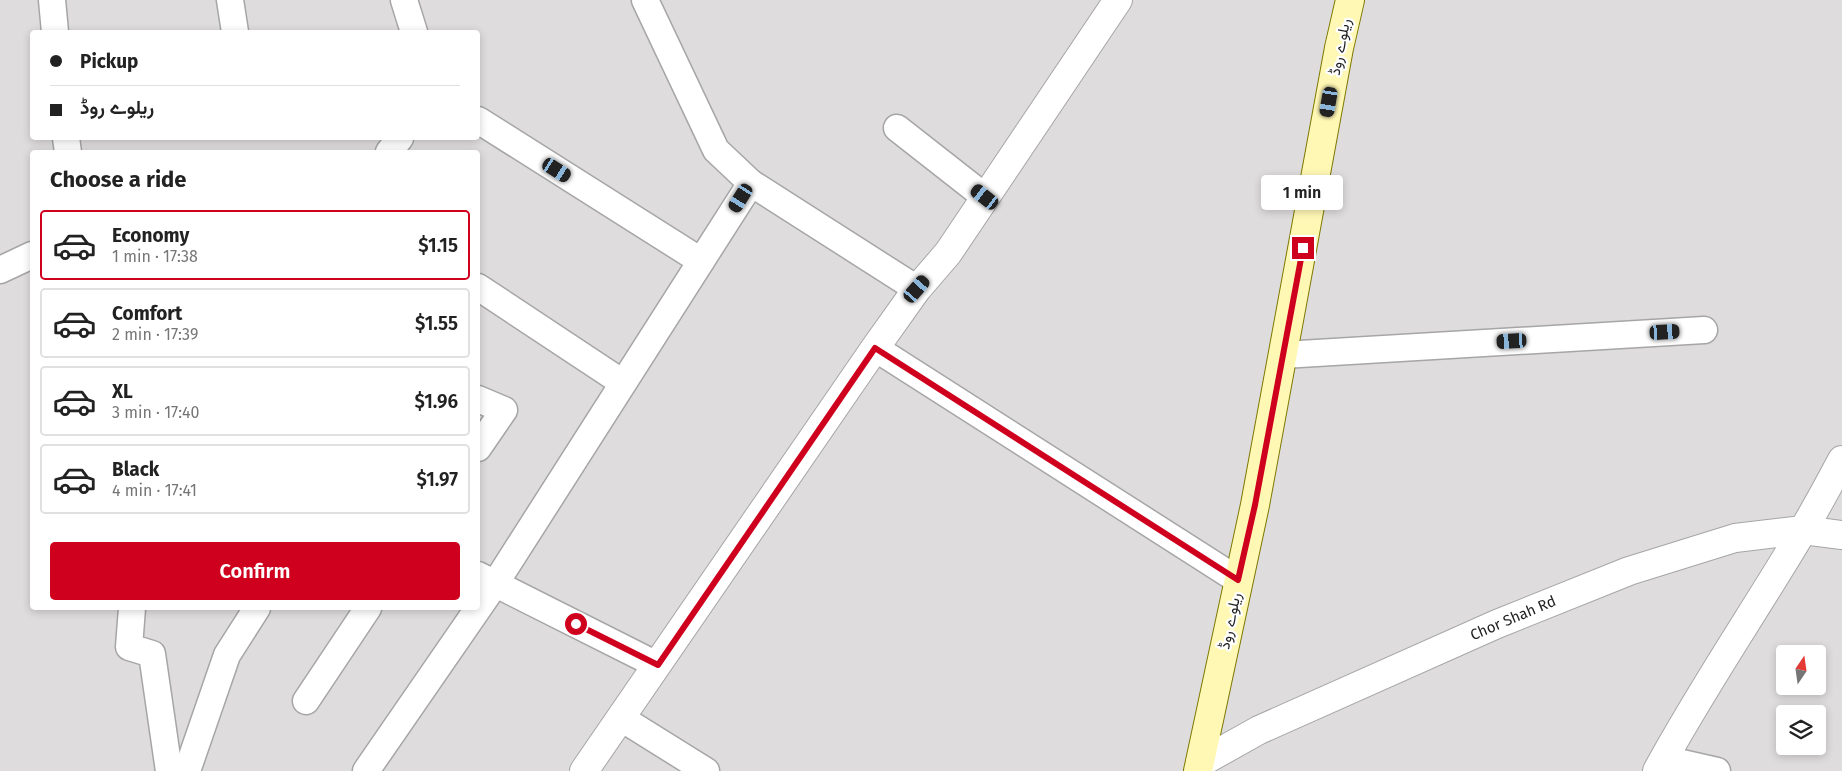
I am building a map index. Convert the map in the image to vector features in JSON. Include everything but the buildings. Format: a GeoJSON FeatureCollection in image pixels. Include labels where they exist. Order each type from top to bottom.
{"type":"FeatureCollection","features":[{"type":"Feature","properties":{"kind":"main road","name":"ریلوے روڈ"},"geometry":{"type":"LineString","coordinates":[[1194,768],[1255,505],[1339,48],[1350,0]]}},
{"type":"Feature","properties":{"kind":"street"},"geometry":{"type":"LineString","coordinates":[[52,0],[55,30]]}},
{"type":"Feature","properties":{"kind":"street"},"geometry":{"type":"LineString","coordinates":[[230,0],[236,30]]}},
{"type":"Feature","properties":{"kind":"street"},"geometry":{"type":"LineString","coordinates":[[404,0],[413,30]]}},
{"type":"Feature","properties":{"kind":"street"},"geometry":{"type":"LineString","coordinates":[[645,0],[716,150],[751,183],[917,289]]}},
{"type":"Feature","properties":{"kind":"street"},"geometry":{"type":"LineString","coordinates":[[584,771],[875,348],[917,289],[948,253],[1118,0]]}},
{"type":"Feature","properties":{"kind":"street"},"geometry":{"type":"LineString","coordinates":[[480,121],[701,261]]}},
{"type":"Feature","properties":{"kind":"street"},"geometry":{"type":"LineString","coordinates":[[897,128],[985,197]]}},
{"type":"Feature","properties":{"kind":"street"},"geometry":{"type":"LineString","coordinates":[[391,150],[398,140]]}},
{"type":"Feature","properties":{"kind":"street"},"geometry":{"type":"LineString","coordinates":[[658,665],[486,579],[623,383],[751,183]]}},
{"type":"Feature","properties":{"kind":"street"},"geometry":{"type":"LineString","coordinates":[[0,270],[30,256]]}},
{"type":"Feature","properties":{"kind":"street"},"geometry":{"type":"LineString","coordinates":[[480,288],[623,383]]}},
{"type":"Feature","properties":{"kind":"street"},"geometry":{"type":"LineString","coordinates":[[1283,355],[1704,330]]}},
{"type":"Feature","properties":{"kind":"street"},"geometry":{"type":"LineString","coordinates":[[875,348],[1238,580]]}},
{"type":"Feature","properties":{"kind":"street"},"geometry":{"type":"LineString","coordinates":[[480,400],[504,410],[480,445]]}},
{"type":"Feature","properties":{"kind":"street"},"geometry":{"type":"LineString","coordinates":[[1717,771],[1660,765],[1803,530],[1842,460]]}},
{"type":"Feature","properties":{"kind":"street","name":"Chor Shah Rd"},"geometry":{"type":"LineString","coordinates":[[1194,768],[1259,730],[1462,640],[1629,571],[1734,538],[1803,530],[1842,535]]}},
{"type":"Feature","properties":{"kind":"street"},"geometry":{"type":"LineString","coordinates":[[132,610],[129,647],[152,654],[170,771]]}},
{"type":"Feature","properties":{"kind":"street"},"geometry":{"type":"LineString","coordinates":[[187,771],[227,655],[256,610]]}},
{"type":"Feature","properties":{"kind":"street"},"geometry":{"type":"LineString","coordinates":[[306,701],[367,610]]}},
{"type":"Feature","properties":{"kind":"street"},"geometry":{"type":"LineString","coordinates":[[366,771],[467,610]]}},
{"type":"Feature","properties":{"kind":"street"},"geometry":{"type":"LineString","coordinates":[[621,718],[706,771]]}},
{"type":"Feature","properties":{"kind":"shaded area"},"geometry":{"type":"Polygon","coordinates":[[[0,0],[1842,0],[1842,771],[0,771],[0,0]]]}},
{"type":"Feature","properties":{"kind":"route"},"geometry":{"type":"LineString","coordinates":[[576,624],[658,665],[875,348],[1238,580],[1255,505],[1303,248]]}}]}
